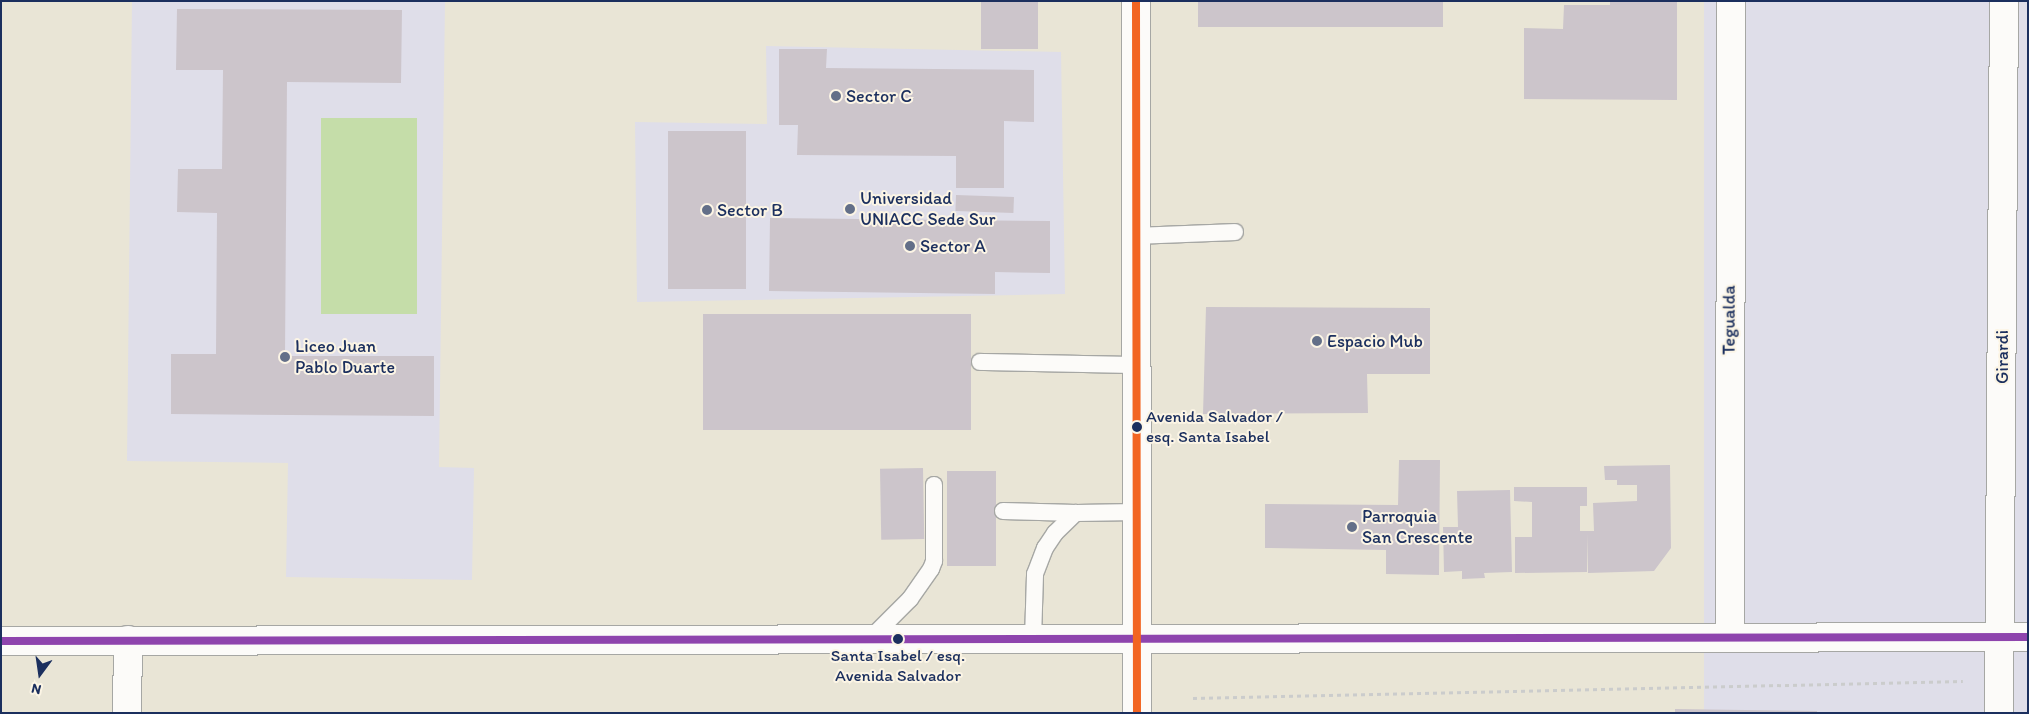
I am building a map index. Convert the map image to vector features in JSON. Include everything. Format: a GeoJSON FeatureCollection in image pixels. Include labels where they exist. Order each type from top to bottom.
{"type":"FeatureCollection","features":[{"type":"Feature","properties":{"kind":"main road"},"geometry":{"type":"LineString","coordinates":[[1136,1],[1137,713]]}},
{"type":"Feature","properties":{"kind":"main road","name":"Tegualda"},"geometry":{"type":"LineString","coordinates":[[1730,638],[1731,1]]}},
{"type":"Feature","properties":{"kind":"main road","name":"Girardi"},"geometry":{"type":"LineString","coordinates":[[1998,713],[2004,1]]}},
{"type":"Feature","properties":{"kind":"main road"},"geometry":{"type":"LineString","coordinates":[[1,641],[2028,638]]}},
{"type":"Feature","properties":{"kind":"main road"},"geometry":{"type":"LineString","coordinates":[[127,713],[128,640]]}},
{"type":"Feature","properties":{"kind":"lane"},"geometry":{"type":"LineString","coordinates":[[1136,236],[1235,232]]}},
{"type":"Feature","properties":{"kind":"lane"},"geometry":{"type":"LineString","coordinates":[[980,362],[1137,365]]}},
{"type":"Feature","properties":{"kind":"lane"},"geometry":{"type":"LineString","coordinates":[[870,639],[910,599],[934,561],[938,510],[934,485]]}},
{"type":"Feature","properties":{"kind":"lane"},"geometry":{"type":"LineString","coordinates":[[1003,511],[1137,512]]}},
{"type":"Feature","properties":{"kind":"lane"},"geometry":{"type":"LineString","coordinates":[[1034,639],[1034,584],[1039,560],[1055,533],[1076,513]]}},
{"type":"Feature","properties":{"kind":"path"},"geometry":{"type":"LineString","coordinates":[[1193,698],[1961,681]]}},
{"type":"Feature","properties":{"kind":"shaded area","name":"Liceo Juan Pablo Duarte"},"geometry":{"type":"Polygon","coordinates":[[[132,1],[445,1],[439,467],[474,468],[472,580],[286,577],[288,463],[127,461],[132,1]]]}},
{"type":"Feature","properties":{"kind":"shaded area"},"geometry":{"type":"Polygon","coordinates":[[[1704,1],[2028,1],[2028,713],[1704,713],[1704,1]]]}},
{"type":"Feature","properties":{"kind":"shaded area","name":"Universidad UNIACC Sede Sur"},"geometry":{"type":"Polygon","coordinates":[[[766,46],[1061,52],[1065,294],[637,302],[635,122],[767,124],[766,46]]]}},
{"type":"Feature","properties":{"kind":"green space"},"geometry":{"type":"Polygon","coordinates":[[[321,118],[417,118],[417,314],[321,314],[321,118]]]}},
{"type":"Feature","properties":{"kind":"building"},"geometry":{"type":"Polygon","coordinates":[[[981,1],[1038,1],[1038,49],[981,49],[981,1]]]}},
{"type":"Feature","properties":{"kind":"building"},"geometry":{"type":"Polygon","coordinates":[[[1198,1],[1443,1],[1443,27],[1198,27],[1198,1]]]}},
{"type":"Feature","properties":{"kind":"building"},"geometry":{"type":"Polygon","coordinates":[[[1610,1],[1677,1],[1677,100],[1524,99],[1524,28],[1563,29],[1564,5],[1610,5],[1610,1]]]}},
{"type":"Feature","properties":{"kind":"building"},"geometry":{"type":"Polygon","coordinates":[[[177,9],[402,10],[401,83],[287,82],[285,356],[434,356],[434,416],[171,414],[171,354],[216,354],[217,213],[177,212],[178,169],[222,169],[223,70],[176,70],[177,9]]]}},
{"type":"Feature","properties":{"kind":"building"},"geometry":{"type":"Polygon","coordinates":[[[779,49],[827,49],[826,68],[1034,70],[1034,122],[1004,121],[1004,188],[956,188],[956,156],[797,155],[798,125],[779,125],[779,49]]]}},
{"type":"Feature","properties":{"kind":"building","name":"Sector B"},"geometry":{"type":"Polygon","coordinates":[[[668,131],[746,131],[746,289],[668,289],[668,131]]]}},
{"type":"Feature","properties":{"kind":"building"},"geometry":{"type":"Polygon","coordinates":[[[956,195],[1014,197],[1013,213],[955,211],[956,195]]]}},
{"type":"Feature","properties":{"kind":"building","name":"Sector A"},"geometry":{"type":"Polygon","coordinates":[[[770,218],[1050,221],[1050,273],[995,272],[995,294],[769,291],[770,218]]]}},
{"type":"Feature","properties":{"kind":"building","name":"Espacio Mub"},"geometry":{"type":"Polygon","coordinates":[[[1206,307],[1430,308],[1430,374],[1367,374],[1368,413],[1203,414],[1206,307]]]}},
{"type":"Feature","properties":{"kind":"building"},"geometry":{"type":"Polygon","coordinates":[[[703,314],[971,314],[971,430],[703,430],[703,314]]]}},
{"type":"Feature","properties":{"kind":"building","name":"Parroquia San Crescente"},"geometry":{"type":"Polygon","coordinates":[[[1399,460],[1440,460],[1439,575],[1386,574],[1386,550],[1265,548],[1265,504],[1398,505],[1399,460]]]}},
{"type":"Feature","properties":{"kind":"building"},"geometry":{"type":"Polygon","coordinates":[[[1670,465],[1671,548],[1654,571],[1588,573],[1587,534],[1587,572],[1515,573],[1515,537],[1532,537],[1532,502],[1514,501],[1514,487],[1587,487],[1587,506],[1580,506],[1580,531],[1594,531],[1593,503],[1637,501],[1637,485],[1617,485],[1617,480],[1605,480],[1604,466],[1670,465]]]}},
{"type":"Feature","properties":{"kind":"building"},"geometry":{"type":"Polygon","coordinates":[[[923,468],[924,539],[881,540],[880,469],[923,468]]]}},
{"type":"Feature","properties":{"kind":"building"},"geometry":{"type":"Polygon","coordinates":[[[947,471],[996,471],[996,566],[947,566],[947,471]]]}},
{"type":"Feature","properties":{"kind":"building"},"geometry":{"type":"Polygon","coordinates":[[[1510,490],[1512,572],[1484,573],[1485,578],[1462,579],[1462,571],[1444,572],[1443,527],[1458,527],[1457,491],[1510,490]]]}},
{"type":"Feature","properties":{"kind":"building"},"geometry":{"type":"Polygon","coordinates":[[[1675,709],[1817,711],[1817,713],[1675,713],[1675,709]]]}},
{"type":"Feature","properties":{"kind":"transit line"},"geometry":{"type":"LineString","coordinates":[[1136,1],[1137,713]]}},
{"type":"Feature","properties":{"kind":"transit line"},"geometry":{"type":"LineString","coordinates":[[1,641],[2028,637]]}},
{"type":"Feature","properties":{"kind":"place","name":"Sector C"},"geometry":{"type":"Point","coordinates":[836,96]}},
{"type":"Feature","properties":{"kind":"place","name":"Universidad UNIACC Sede Sur"},"geometry":{"type":"Point","coordinates":[850,209]}},
{"type":"Feature","properties":{"kind":"place","name":"Sector B"},"geometry":{"type":"Point","coordinates":[707,210]}},
{"type":"Feature","properties":{"kind":"place","name":"Sector A"},"geometry":{"type":"Point","coordinates":[910,246]}},
{"type":"Feature","properties":{"kind":"place","name":"Espacio Mub"},"geometry":{"type":"Point","coordinates":[1317,341]}},
{"type":"Feature","properties":{"kind":"place","name":"Liceo Juan Pablo Duarte"},"geometry":{"type":"Point","coordinates":[285,357]}},
{"type":"Feature","properties":{"kind":"place","name":"Avenida Salvador / esq. Santa Isabel"},"geometry":{"type":"Point","coordinates":[1137,427]}},
{"type":"Feature","properties":{"kind":"place","name":"Parroquia San Crescente"},"geometry":{"type":"Point","coordinates":[1352,527]}},
{"type":"Feature","properties":{"kind":"place","name":"Santa Isabel / esq. Avenida Salvador"},"geometry":{"type":"Point","coordinates":[898,639]}}]}
